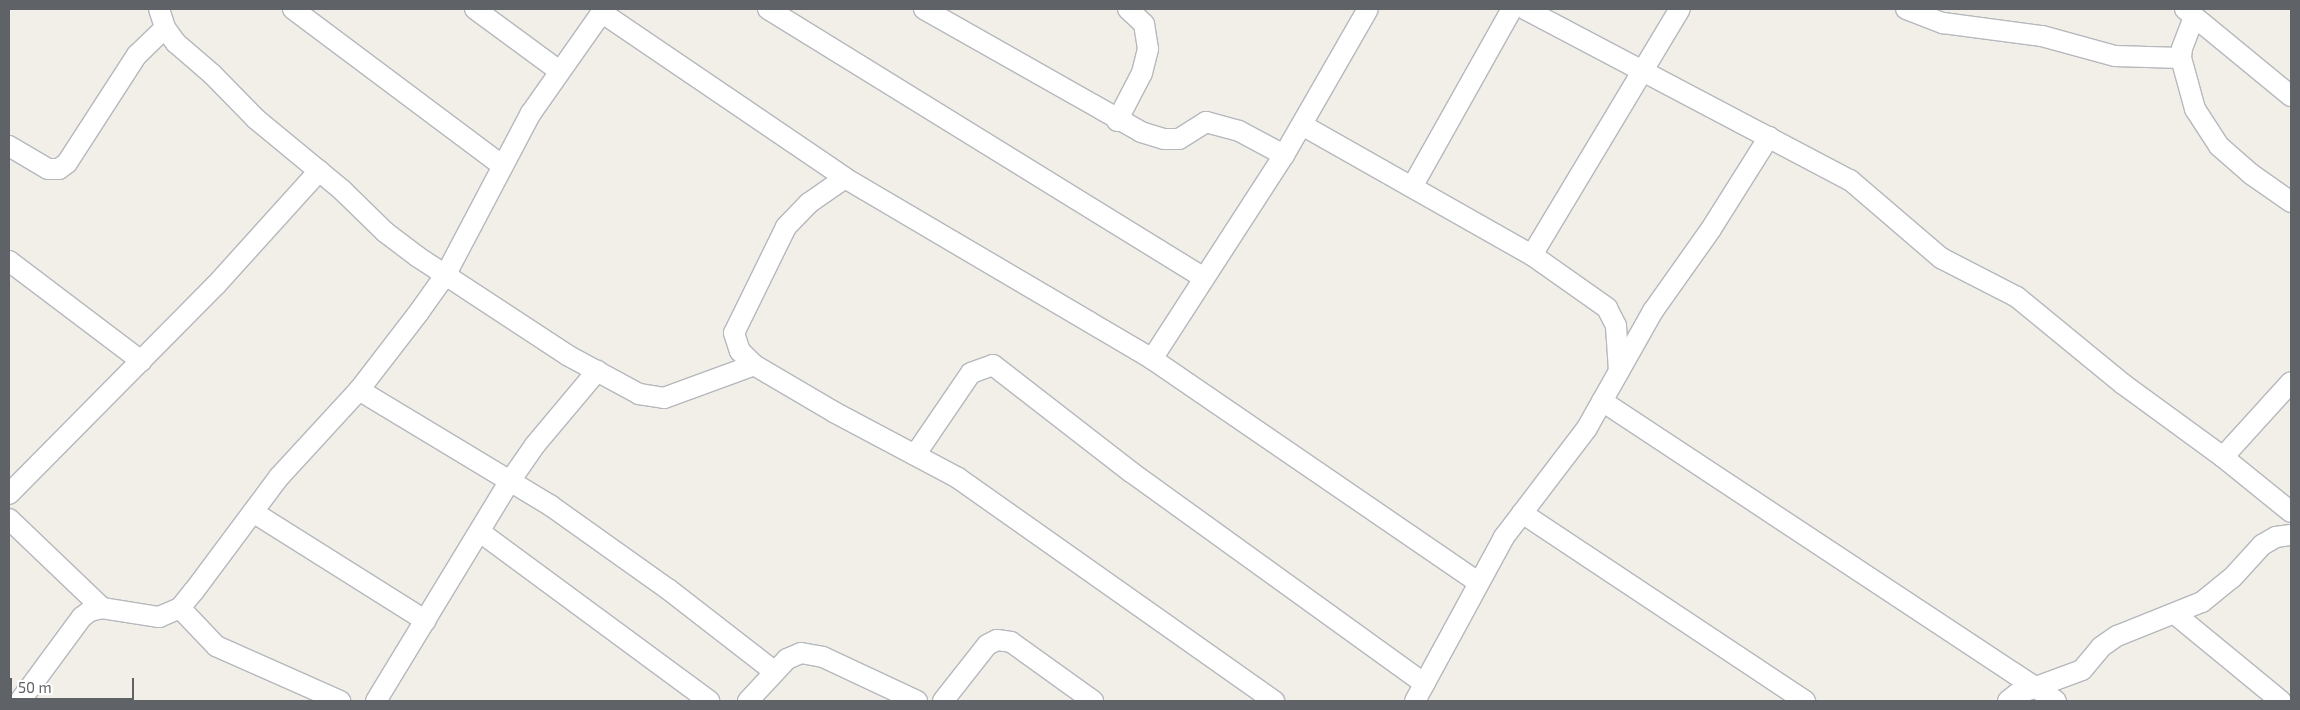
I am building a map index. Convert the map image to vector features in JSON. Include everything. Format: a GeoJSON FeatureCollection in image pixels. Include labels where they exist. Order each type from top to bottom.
{"type":"FeatureCollection","features":[{"type":"Feature","properties":{"kind":"street"},"geometry":{"type":"LineString","coordinates":[[159,9],[166,28],[176,43],[212,74],[256,119],[320,171],[385,232],[446,274],[597,371],[639,394],[664,398],[754,365]]}},
{"type":"Feature","properties":{"kind":"street"},"geometry":{"type":"LineString","coordinates":[[293,9],[502,166]]}},
{"type":"Feature","properties":{"kind":"street"},"geometry":{"type":"LineString","coordinates":[[475,9],[558,70]]}},
{"type":"Feature","properties":{"kind":"street"},"geometry":{"type":"LineString","coordinates":[[768,9],[1204,278]]}},
{"type":"Feature","properties":{"kind":"street"},"geometry":{"type":"LineString","coordinates":[[924,9],[1117,121],[1164,139],[1179,139],[1206,122],[1239,131],[1284,155]]}},
{"type":"Feature","properties":{"kind":"street"},"geometry":{"type":"LineString","coordinates":[[1117,121],[1142,73],[1148,49],[1144,24],[1128,9]]}},
{"type":"Feature","properties":{"kind":"street"},"geometry":{"type":"LineString","coordinates":[[1152,359],[1302,126],[1368,9]]}},
{"type":"Feature","properties":{"kind":"street"},"geometry":{"type":"LineString","coordinates":[[1412,187],[1512,9]]}},
{"type":"Feature","properties":{"kind":"street"},"geometry":{"type":"LineString","coordinates":[[1525,9],[1850,180],[1941,258],[2018,297],[2123,384],[2223,457],[2291,512]]}},
{"type":"Feature","properties":{"kind":"street"},"geometry":{"type":"LineString","coordinates":[[1532,255],[1680,9]]}},
{"type":"Feature","properties":{"kind":"street"},"geometry":{"type":"LineString","coordinates":[[1906,9],[1944,23],[2042,36],[2116,56],[2181,58]]}},
{"type":"Feature","properties":{"kind":"street"},"geometry":{"type":"LineString","coordinates":[[9,693],[20,701],[82,617],[102,608],[159,617],[180,608],[280,477],[359,390],[446,274],[502,166],[558,70],[602,10],[845,178],[1152,359],[1478,582]]}},
{"type":"Feature","properties":{"kind":"street"},"geometry":{"type":"LineString","coordinates":[[2291,96],[2189,13],[2181,58],[2195,109],[2219,146],[2250,174],[2291,202]]}},
{"type":"Feature","properties":{"kind":"street"},"geometry":{"type":"LineString","coordinates":[[9,146],[48,169],[59,169],[67,163],[137,55],[166,28]]}},
{"type":"Feature","properties":{"kind":"street"},"geometry":{"type":"LineString","coordinates":[[1302,126],[1532,255],[1607,308],[1616,326],[1619,371]]}},
{"type":"Feature","properties":{"kind":"street"},"geometry":{"type":"LineString","coordinates":[[1415,701],[1478,582],[1522,513],[1566,459],[1602,401],[1653,310],[1711,229],[1769,137]]}},
{"type":"Feature","properties":{"kind":"street"},"geometry":{"type":"LineString","coordinates":[[9,494],[141,361],[320,171]]}},
{"type":"Feature","properties":{"kind":"street"},"geometry":{"type":"LineString","coordinates":[[845,178],[809,203],[786,227],[743,310],[734,333],[740,351],[754,365],[966,484],[1274,701]]}},
{"type":"Feature","properties":{"kind":"street"},"geometry":{"type":"LineString","coordinates":[[9,261],[141,361]]}},
{"type":"Feature","properties":{"kind":"street"},"geometry":{"type":"LineString","coordinates":[[915,455],[971,373],[993,365],[1130,472],[1425,684]]}},
{"type":"Feature","properties":{"kind":"street"},"geometry":{"type":"LineString","coordinates":[[376,701],[510,481],[535,445],[597,371]]}},
{"type":"Feature","properties":{"kind":"street"},"geometry":{"type":"LineString","coordinates":[[2223,457],[2291,382]]}},
{"type":"Feature","properties":{"kind":"street"},"geometry":{"type":"LineString","coordinates":[[359,390],[510,481],[660,583],[775,672]]}},
{"type":"Feature","properties":{"kind":"street"},"geometry":{"type":"LineString","coordinates":[[1602,401],[2056,701]]}},
{"type":"Feature","properties":{"kind":"street"},"geometry":{"type":"LineString","coordinates":[[253,512],[426,621]]}},
{"type":"Feature","properties":{"kind":"street"},"geometry":{"type":"LineString","coordinates":[[1522,513],[1805,701]]}},
{"type":"Feature","properties":{"kind":"street"},"geometry":{"type":"LineString","coordinates":[[9,519],[102,608]]}},
{"type":"Feature","properties":{"kind":"street"},"geometry":{"type":"LineString","coordinates":[[480,532],[710,701]]}},
{"type":"Feature","properties":{"kind":"street"},"geometry":{"type":"LineString","coordinates":[[2008,701],[2036,686],[2074,675],[2082,670],[2101,647],[2117,636],[2175,614],[2220,589],[2270,539],[2291,535]]}},
{"type":"Feature","properties":{"kind":"street"},"geometry":{"type":"LineString","coordinates":[[180,608],[216,646],[340,701]]}},
{"type":"Feature","properties":{"kind":"street"},"geometry":{"type":"LineString","coordinates":[[2175,614],[2281,701]]}},
{"type":"Feature","properties":{"kind":"street"},"geometry":{"type":"LineString","coordinates":[[942,701],[987,645],[997,640],[1011,642],[1092,701]]}},
{"type":"Feature","properties":{"kind":"street"},"geometry":{"type":"LineString","coordinates":[[748,701],[787,659],[801,653],[823,657],[917,701]]}}]}
